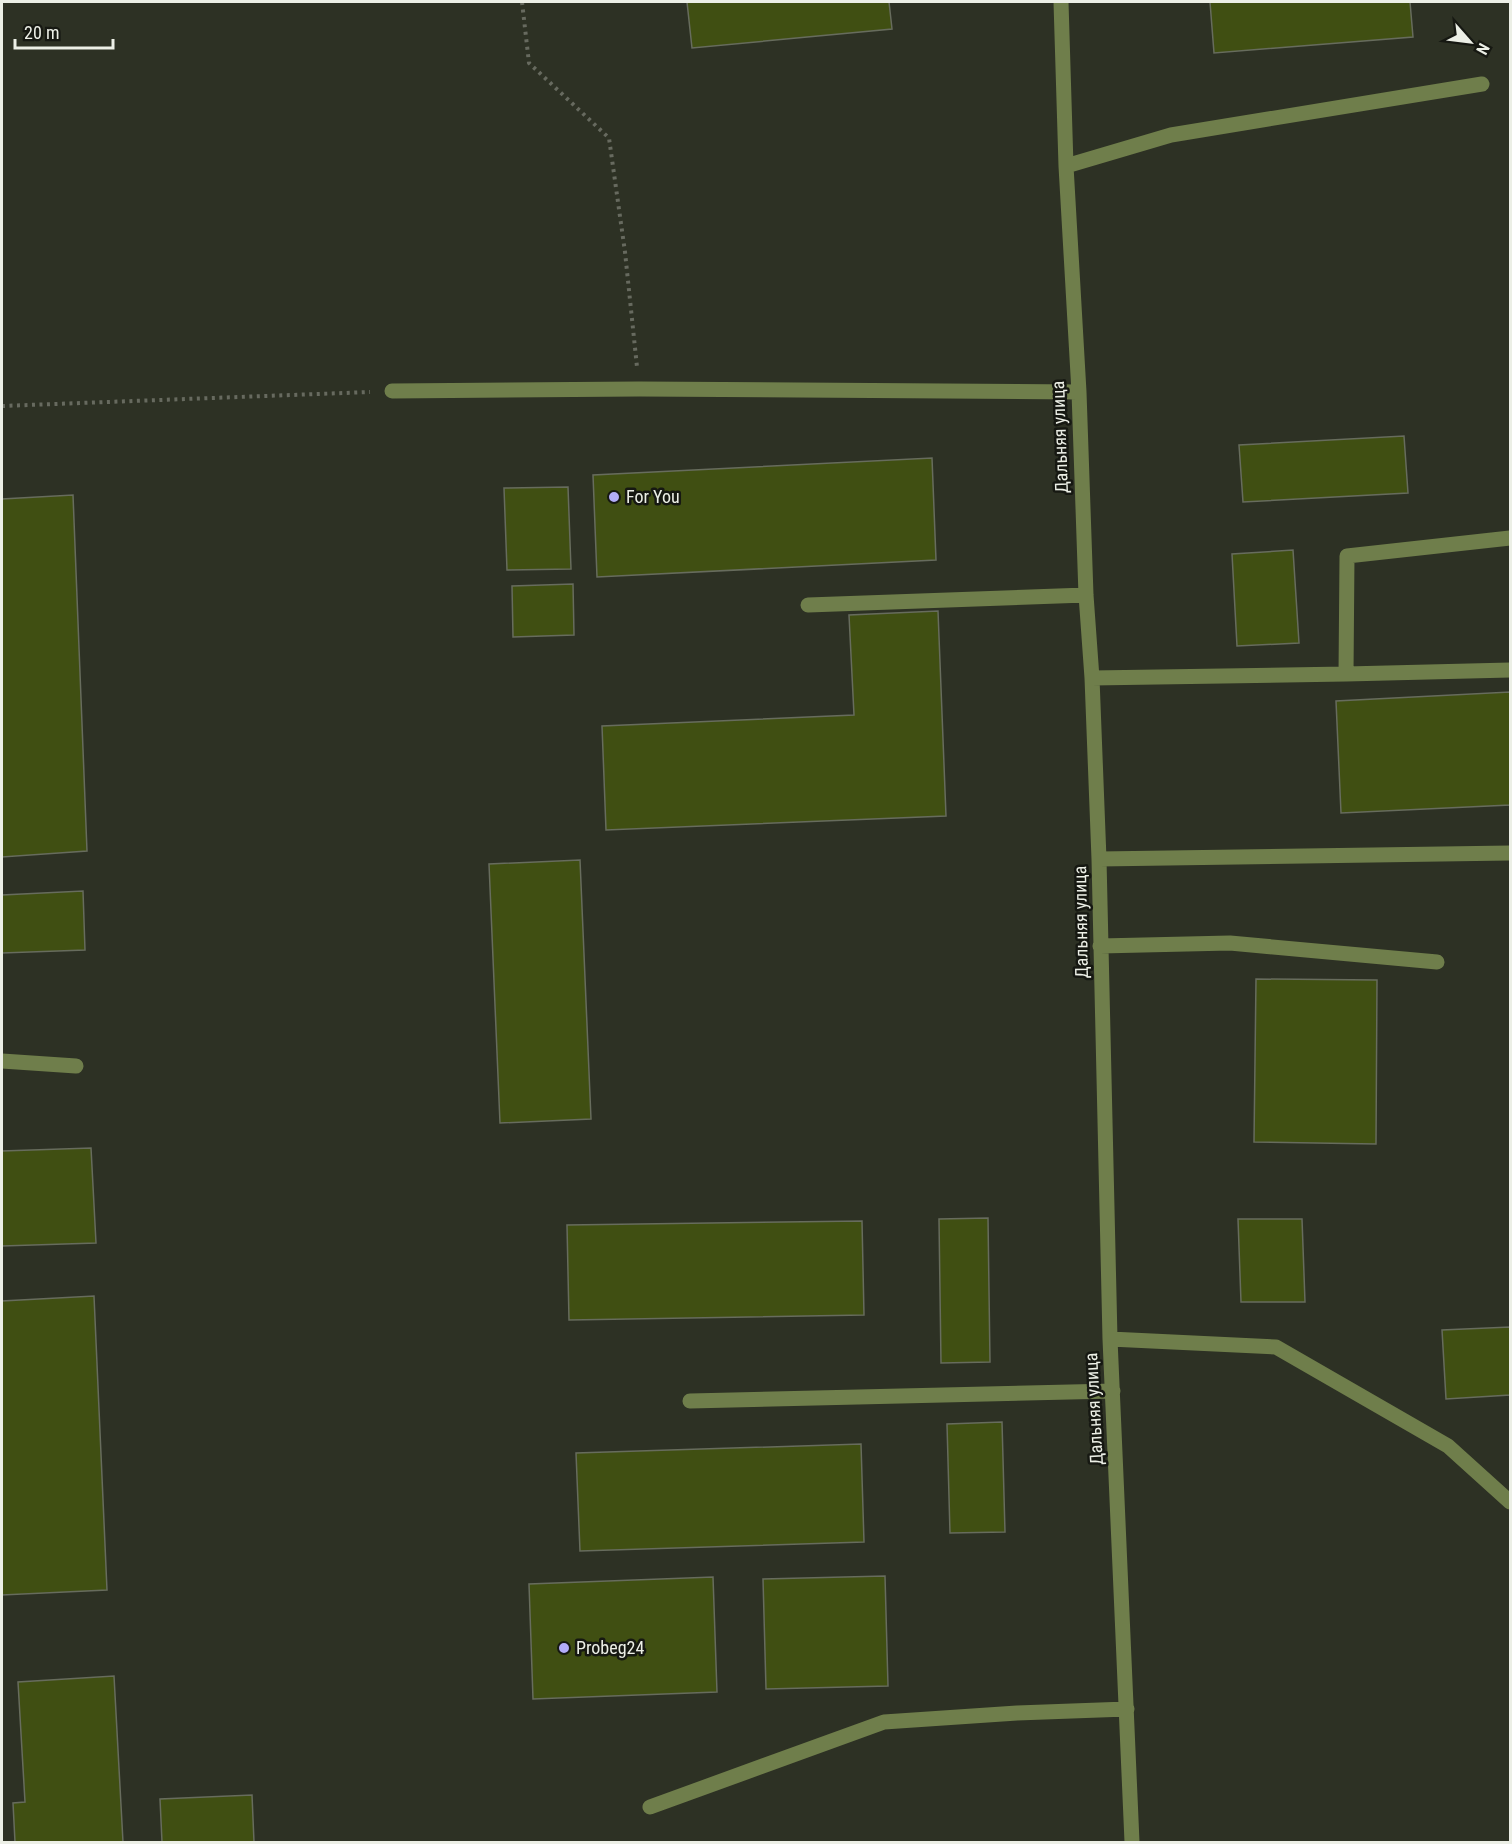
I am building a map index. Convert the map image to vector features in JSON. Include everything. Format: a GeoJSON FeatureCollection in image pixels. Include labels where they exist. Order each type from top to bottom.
{"type":"FeatureCollection","features":[{"type":"Feature","properties":{"kind":"street","name":"Дальняя улица"},"geometry":{"type":"LineString","coordinates":[[1061,2],[1066,166],[1092,678],[1099,860],[1110,1339],[1132,1842]]}},
{"type":"Feature","properties":{"kind":"street"},"geometry":{"type":"LineString","coordinates":[[1066,166],[1171,135],[1482,84]]}},
{"type":"Feature","properties":{"kind":"street"},"geometry":{"type":"LineString","coordinates":[[392,391],[639,389],[1078,392]]}},
{"type":"Feature","properties":{"kind":"street"},"geometry":{"type":"LineString","coordinates":[[1346,674],[1347,556],[1510,538]]}},
{"type":"Feature","properties":{"kind":"street"},"geometry":{"type":"LineString","coordinates":[[808,605],[1086,595]]}},
{"type":"Feature","properties":{"kind":"street"},"geometry":{"type":"LineString","coordinates":[[1092,678],[1510,670]]}},
{"type":"Feature","properties":{"kind":"street"},"geometry":{"type":"LineString","coordinates":[[1099,860],[1510,853]]}},
{"type":"Feature","properties":{"kind":"street"},"geometry":{"type":"LineString","coordinates":[[1100,946],[1230,943],[1437,962]]}},
{"type":"Feature","properties":{"kind":"street"},"geometry":{"type":"LineString","coordinates":[[2,1061],[76,1066]]}},
{"type":"Feature","properties":{"kind":"street"},"geometry":{"type":"LineString","coordinates":[[1110,1339],[1276,1347],[1448,1446],[1510,1502]]}},
{"type":"Feature","properties":{"kind":"street"},"geometry":{"type":"LineString","coordinates":[[690,1401],[1113,1391]]}},
{"type":"Feature","properties":{"kind":"street"},"geometry":{"type":"LineString","coordinates":[[650,1807],[884,1722],[1017,1713],[1127,1709]]}},
{"type":"Feature","properties":{"kind":"path"},"geometry":{"type":"LineString","coordinates":[[522,2],[529,63],[609,138],[625,252],[639,389]]}},
{"type":"Feature","properties":{"kind":"path"},"geometry":{"type":"LineString","coordinates":[[2,405],[392,391]]}},
{"type":"Feature","properties":{"kind":"building"},"geometry":{"type":"Polygon","coordinates":[[[687,2],[889,2],[892,29],[692,48],[687,2]]]}},
{"type":"Feature","properties":{"kind":"building"},"geometry":{"type":"Polygon","coordinates":[[[1210,2],[1410,2],[1413,37],[1214,53],[1210,2]]]}},
{"type":"Feature","properties":{"kind":"building"},"geometry":{"type":"Polygon","coordinates":[[[1404,436],[1408,493],[1243,502],[1239,445],[1404,436]]]}},
{"type":"Feature","properties":{"kind":"building"},"geometry":{"type":"Polygon","coordinates":[[[932,458],[936,560],[597,577],[593,475],[932,458]]]}},
{"type":"Feature","properties":{"kind":"building"},"geometry":{"type":"Polygon","coordinates":[[[568,487],[571,569],[507,570],[504,488],[568,487]]]}},
{"type":"Feature","properties":{"kind":"building"},"geometry":{"type":"Polygon","coordinates":[[[73,495],[87,851],[2,857],[2,499],[73,495]]]}},
{"type":"Feature","properties":{"kind":"building"},"geometry":{"type":"Polygon","coordinates":[[[1293,550],[1299,643],[1237,646],[1232,554],[1293,550]]]}},
{"type":"Feature","properties":{"kind":"building"},"geometry":{"type":"Polygon","coordinates":[[[573,584],[574,635],[513,637],[512,586],[573,584]]]}},
{"type":"Feature","properties":{"kind":"building"},"geometry":{"type":"Polygon","coordinates":[[[938,611],[946,816],[606,830],[602,726],[854,715],[849,615],[938,611]]]}},
{"type":"Feature","properties":{"kind":"building"},"geometry":{"type":"Polygon","coordinates":[[[1510,692],[1510,805],[1341,813],[1336,701],[1510,692]]]}},
{"type":"Feature","properties":{"kind":"building"},"geometry":{"type":"Polygon","coordinates":[[[580,860],[591,1119],[500,1123],[489,864],[580,860]]]}},
{"type":"Feature","properties":{"kind":"building"},"geometry":{"type":"Polygon","coordinates":[[[83,891],[85,950],[2,953],[2,895],[83,891]]]}},
{"type":"Feature","properties":{"kind":"building"},"geometry":{"type":"Polygon","coordinates":[[[1256,979],[1377,980],[1376,1144],[1254,1142],[1256,979]]]}},
{"type":"Feature","properties":{"kind":"building"},"geometry":{"type":"Polygon","coordinates":[[[91,1148],[96,1243],[2,1246],[2,1151],[91,1148]]]}},
{"type":"Feature","properties":{"kind":"building"},"geometry":{"type":"Polygon","coordinates":[[[988,1218],[990,1362],[941,1363],[939,1219],[988,1218]]]}},
{"type":"Feature","properties":{"kind":"building"},"geometry":{"type":"Polygon","coordinates":[[[1238,1219],[1302,1219],[1305,1302],[1241,1302],[1238,1219]]]}},
{"type":"Feature","properties":{"kind":"building"},"geometry":{"type":"Polygon","coordinates":[[[862,1221],[864,1315],[569,1320],[567,1225],[862,1221]]]}},
{"type":"Feature","properties":{"kind":"building"},"geometry":{"type":"Polygon","coordinates":[[[94,1296],[107,1590],[2,1595],[2,1301],[94,1296]]]}},
{"type":"Feature","properties":{"kind":"building"},"geometry":{"type":"Polygon","coordinates":[[[1510,1327],[1510,1395],[1446,1399],[1442,1330],[1510,1327]]]}},
{"type":"Feature","properties":{"kind":"building"},"geometry":{"type":"Polygon","coordinates":[[[1002,1422],[1005,1532],[950,1533],[947,1424],[1002,1422]]]}},
{"type":"Feature","properties":{"kind":"building"},"geometry":{"type":"Polygon","coordinates":[[[861,1444],[864,1542],[580,1551],[576,1453],[861,1444]]]}},
{"type":"Feature","properties":{"kind":"building"},"geometry":{"type":"Polygon","coordinates":[[[885,1576],[888,1686],[766,1689],[763,1579],[885,1576]]]}},
{"type":"Feature","properties":{"kind":"building"},"geometry":{"type":"Polygon","coordinates":[[[713,1577],[717,1692],[533,1699],[529,1584],[713,1577]]]}},
{"type":"Feature","properties":{"kind":"building"},"geometry":{"type":"Polygon","coordinates":[[[114,1676],[123,1842],[15,1842],[13,1803],[25,1802],[18,1682],[114,1676]]]}},
{"type":"Feature","properties":{"kind":"building"},"geometry":{"type":"Polygon","coordinates":[[[252,1795],[254,1842],[162,1842],[160,1799],[252,1795]]]}},
{"type":"Feature","properties":{"kind":"place","name":"For You"},"geometry":{"type":"Point","coordinates":[614,497]}},
{"type":"Feature","properties":{"kind":"place","name":"Probeg24"},"geometry":{"type":"Point","coordinates":[564,1648]}}]}
